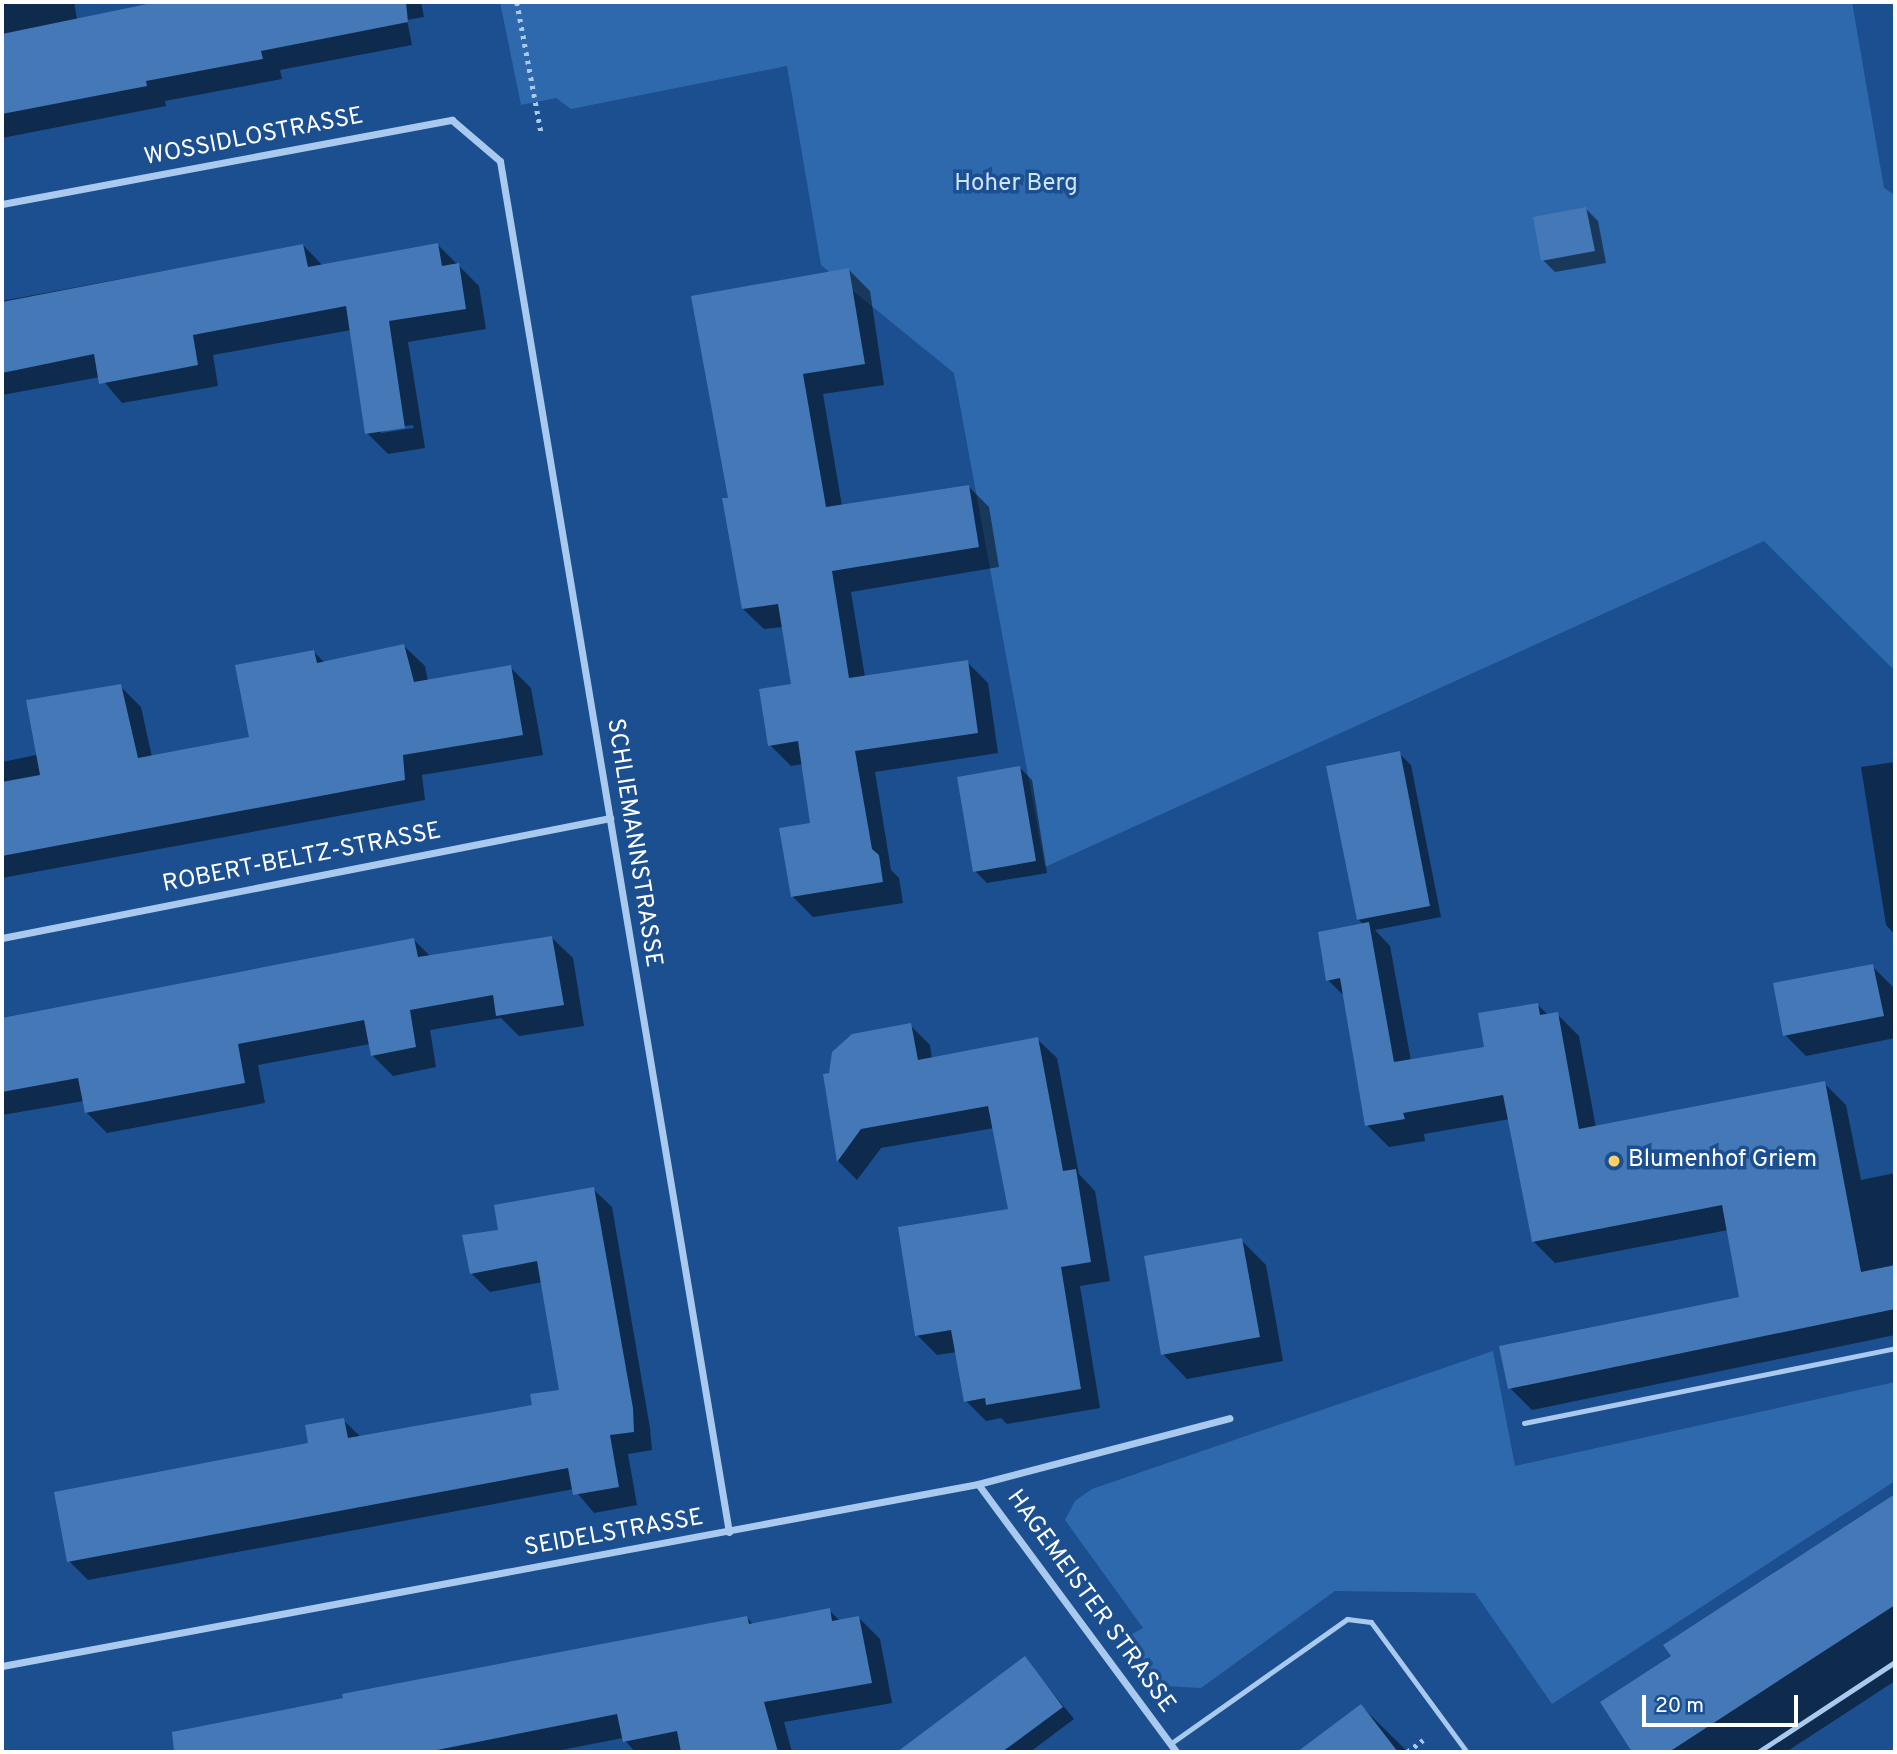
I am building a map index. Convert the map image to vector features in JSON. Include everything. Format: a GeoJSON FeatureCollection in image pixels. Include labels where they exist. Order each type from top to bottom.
{"type":"FeatureCollection","features":[{"type":"Feature","properties":{"kind":"street","name":"WOSSIDLOSTRASSE"},"geometry":{"type":"LineString","coordinates":[[2,204],[452,120],[500,161]]}},
{"type":"Feature","properties":{"kind":"street","name":"SCHLIEMANNSTRASSE"},"geometry":{"type":"LineString","coordinates":[[500,161],[729,1532]]}},
{"type":"Feature","properties":{"kind":"street","name":"ROBERT-BELTZ-STRASSE"},"geometry":{"type":"LineString","coordinates":[[2,938],[610,818]]}},
{"type":"Feature","properties":{"kind":"street","name":"SEIDELSTRASSE"},"geometry":{"type":"LineString","coordinates":[[2,1666],[729,1532],[978,1483],[1230,1418]]}},
{"type":"Feature","properties":{"kind":"street","name":"HAGEMEISTER STRASSE"},"geometry":{"type":"LineString","coordinates":[[978,1483],[1176,1752]]}},
{"type":"Feature","properties":{"kind":"lane"},"geometry":{"type":"LineString","coordinates":[[1524,1423],[1895,1348]]}},
{"type":"Feature","properties":{"kind":"lane","name":"HAGEMEISTER STRASSE"},"geometry":{"type":"LineString","coordinates":[[1170,1744],[1347,1619],[1371,1622],[1467,1752]]}},
{"type":"Feature","properties":{"kind":"lane"},"geometry":{"type":"LineString","coordinates":[[1758,1752],[1895,1662]]}},
{"type":"Feature","properties":{"kind":"path"},"geometry":{"type":"LineString","coordinates":[[517,2],[541,132]]}},
{"type":"Feature","properties":{"kind":"path"},"geometry":{"type":"LineString","coordinates":[[1407,1752],[1425,1739]]}},
{"type":"Feature","properties":{"kind":"green space","name":"Hoher Berg"},"geometry":{"type":"Polygon","coordinates":[[[500,2],[1852,2],[1884,188],[1895,195],[1895,671],[1764,541],[1045,867],[954,373],[821,265],[787,66],[571,109],[556,98],[521,105],[500,2]]]}},
{"type":"Feature","properties":{"kind":"green space"},"geometry":{"type":"Polygon","coordinates":[[[1493,1351],[1515,1466],[1895,1382],[1895,1481],[1552,1704],[1475,1593],[1335,1591],[1201,1688],[1165,1686],[1125,1638],[1143,1628],[1065,1520],[1075,1501],[1092,1489],[1493,1351]]]}},
{"type":"Feature","properties":{"kind":"building"},"geometry":{"type":"Polygon","coordinates":[[[157,2],[406,2],[408,22],[261,51],[263,59],[146,81],[147,86],[2,114],[2,34],[157,2]]]}},
{"type":"Feature","properties":{"kind":"building"},"geometry":{"type":"Polygon","coordinates":[[[1586,207],[1595,251],[1541,261],[1533,217],[1586,207]]]}},
{"type":"Feature","properties":{"kind":"building"},"geometry":{"type":"Polygon","coordinates":[[[438,243],[442,266],[459,263],[466,309],[389,321],[405,428],[365,434],[346,306],[193,335],[198,365],[99,384],[94,354],[2,373],[2,302],[303,244],[308,267],[438,243]]]}},
{"type":"Feature","properties":{"kind":"building"},"geometry":{"type":"Polygon","coordinates":[[[849,268],[865,364],[803,374],[826,507],[969,485],[979,547],[832,571],[849,678],[968,660],[978,733],[855,751],[872,849],[879,855],[883,882],[791,897],[779,828],[810,823],[798,741],[768,746],[759,689],[791,684],[778,604],[742,609],[722,498],[728,498],[691,296],[849,268]]]}},
{"type":"Feature","properties":{"kind":"building"},"geometry":{"type":"Polygon","coordinates":[[[404,644],[414,682],[511,665],[523,735],[403,755],[405,780],[2,856],[2,782],[40,775],[26,700],[121,684],[138,758],[249,737],[235,665],[314,650],[317,663],[404,644]]]}},
{"type":"Feature","properties":{"kind":"building"},"geometry":{"type":"Polygon","coordinates":[[[1400,751],[1430,906],[1357,920],[1326,766],[1400,751]]]}},
{"type":"Feature","properties":{"kind":"building"},"geometry":{"type":"Polygon","coordinates":[[[1020,766],[1036,861],[973,872],[957,777],[1020,766]]]}},
{"type":"Feature","properties":{"kind":"building"},"geometry":{"type":"Polygon","coordinates":[[[1369,922],[1394,1062],[1484,1047],[1478,1013],[1538,1003],[1540,1015],[1558,1012],[1579,1129],[1825,1081],[1861,1272],[1895,1265],[1895,1309],[1508,1389],[1499,1346],[1739,1297],[1722,1205],[1532,1242],[1503,1095],[1403,1113],[1405,1119],[1365,1126],[1340,978],[1326,981],[1318,932],[1369,922]]]}},
{"type":"Feature","properties":{"kind":"building"},"geometry":{"type":"Polygon","coordinates":[[[552,936],[564,1005],[496,1016],[493,995],[410,1010],[416,1047],[371,1056],[364,1020],[238,1044],[245,1083],[85,1113],[78,1078],[2,1092],[2,1018],[414,938],[418,957],[552,936]]]}},
{"type":"Feature","properties":{"kind":"building"},"geometry":{"type":"Polygon","coordinates":[[[1873,964],[1884,1016],[1783,1036],[1773,983],[1873,964]]]}},
{"type":"Feature","properties":{"kind":"building"},"geometry":{"type":"Polygon","coordinates":[[[911,1023],[918,1060],[1038,1037],[1063,1171],[1076,1169],[1091,1262],[1061,1267],[1081,1389],[986,1405],[985,1398],[964,1402],[951,1330],[915,1336],[898,1227],[1008,1209],[988,1106],[861,1129],[837,1162],[823,1074],[829,1073],[832,1052],[852,1034],[911,1023]]]}},
{"type":"Feature","properties":{"kind":"building"},"geometry":{"type":"Polygon","coordinates":[[[594,1187],[633,1408],[634,1432],[610,1435],[619,1487],[573,1495],[568,1468],[67,1562],[54,1492],[308,1443],[305,1425],[344,1418],[348,1438],[532,1405],[530,1394],[559,1390],[537,1261],[470,1274],[462,1235],[498,1230],[494,1205],[594,1187]]]}},
{"type":"Feature","properties":{"kind":"building"},"geometry":{"type":"Polygon","coordinates":[[[1242,1238],[1260,1337],[1161,1355],[1144,1256],[1242,1238]]]}},
{"type":"Feature","properties":{"kind":"building"},"geometry":{"type":"Polygon","coordinates":[[[1895,1494],[1895,1605],[1669,1752],[1632,1752],[1600,1702],[1671,1656],[1663,1645],[1895,1494]]]}},
{"type":"Feature","properties":{"kind":"building"},"geometry":{"type":"Polygon","coordinates":[[[830,1608],[832,1621],[859,1616],[872,1683],[764,1702],[778,1752],[681,1752],[677,1731],[623,1742],[617,1714],[427,1752],[174,1752],[172,1732],[343,1698],[342,1694],[747,1616],[749,1624],[830,1608]]]}},
{"type":"Feature","properties":{"kind":"building"},"geometry":{"type":"Polygon","coordinates":[[[1025,1656],[1063,1707],[1002,1752],[897,1752],[1025,1656]]]}},
{"type":"Feature","properties":{"kind":"building"},"geometry":{"type":"Polygon","coordinates":[[[1361,1704],[1398,1752],[1297,1752],[1361,1704]]]}},
{"type":"Feature","properties":{"kind":"place","name":"Blumenhof Griem"},"geometry":{"type":"Point","coordinates":[1614,1161]}}]}
